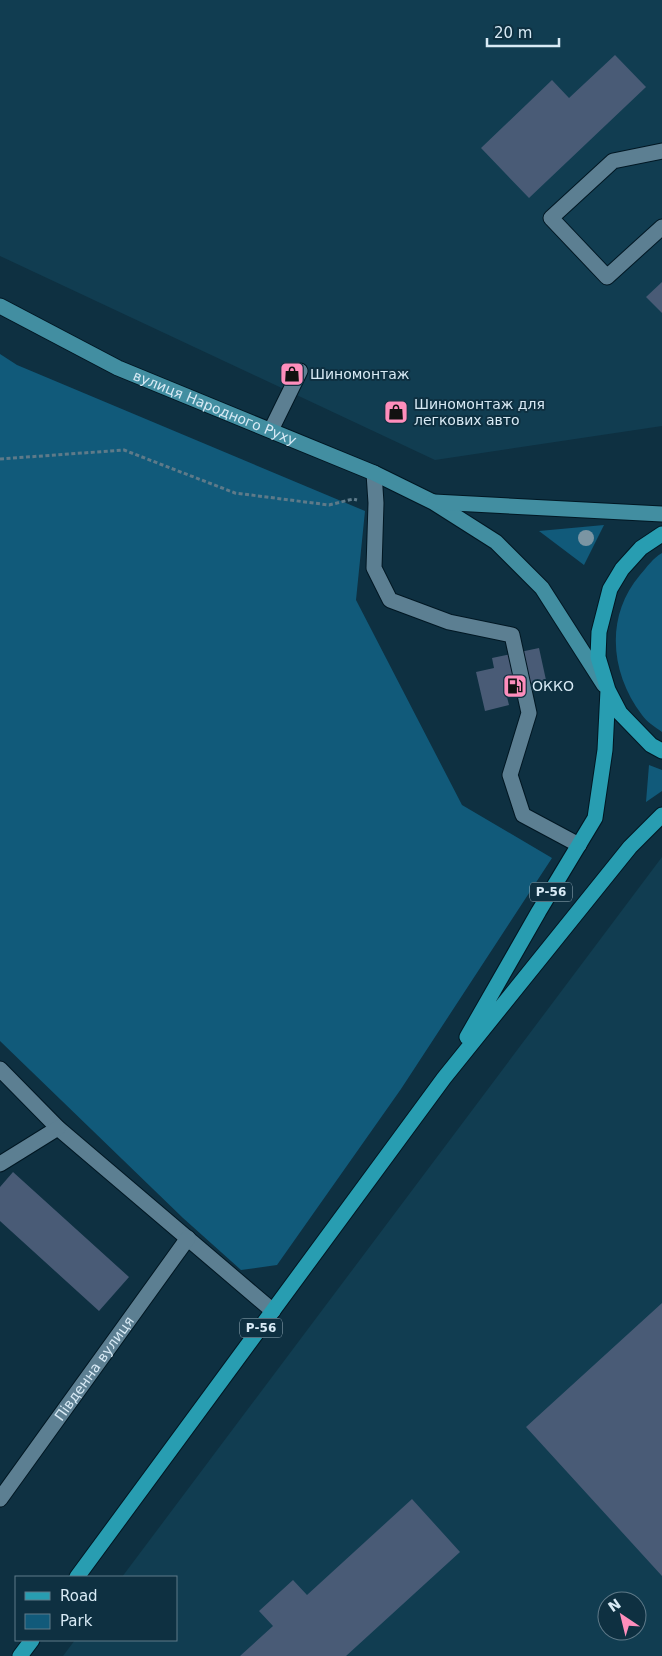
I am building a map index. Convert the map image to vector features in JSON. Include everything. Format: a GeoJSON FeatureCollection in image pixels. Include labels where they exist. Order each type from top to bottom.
{"type":"FeatureCollection","features":[{"type":"Feature","properties":{"kind":"main road","name":"вулиця Народного Руху"},"geometry":{"type":"LineString","coordinates":[[0,306],[118,368],[374,473],[433,502],[496,542],[542,588],[608,690]]}},
{"type":"Feature","properties":{"kind":"main road","name":"вулиця Народного Руху"},"geometry":{"type":"LineString","coordinates":[[433,502],[662,514]]}},
{"type":"Feature","properties":{"kind":"main road","name":"Р-56"},"geometry":{"type":"LineString","coordinates":[[444,1078],[539,911],[595,818],[605,750],[608,690],[598,657],[599,632],[610,589],[622,569],[641,548],[662,534]]}},
{"type":"Feature","properties":{"kind":"main road"},"geometry":{"type":"LineString","coordinates":[[608,690],[620,713],[651,745],[662,751]]}},
{"type":"Feature","properties":{"kind":"main road","name":"Р-56"},"geometry":{"type":"LineString","coordinates":[[78,1576],[444,1078],[630,847],[662,815]]}},
{"type":"Feature","properties":{"kind":"main road"},"geometry":{"type":"LineString","coordinates":[[20,1656],[31,1641]]}},
{"type":"Feature","properties":{"kind":"street"},"geometry":{"type":"LineString","coordinates":[[662,151],[614,161],[551,218],[607,277],[662,227]]}},
{"type":"Feature","properties":{"kind":"street"},"geometry":{"type":"LineString","coordinates":[[272,430],[300,371]]}},
{"type":"Feature","properties":{"kind":"street"},"geometry":{"type":"LineString","coordinates":[[374,473],[376,503],[374,568],[390,600],[449,622],[512,636],[529,713],[510,775],[515,791],[523,814],[579,845]]}},
{"type":"Feature","properties":{"kind":"street"},"geometry":{"type":"LineString","coordinates":[[0,1069],[58,1128],[272,1311]]}},
{"type":"Feature","properties":{"kind":"street"},"geometry":{"type":"LineString","coordinates":[[0,1164],[58,1128]]}},
{"type":"Feature","properties":{"kind":"street","name":"Південна вулиця"},"geometry":{"type":"LineString","coordinates":[[0,1499],[188,1238]]}},
{"type":"Feature","properties":{"kind":"path"},"geometry":{"type":"LineString","coordinates":[[0,459],[124,450],[235,493],[329,505],[353,499],[376,503]]}},
{"type":"Feature","properties":{"kind":"shaded area"},"geometry":{"type":"Polygon","coordinates":[[[0,0],[662,0],[662,426],[435,460],[0,256],[0,0]]]}},
{"type":"Feature","properties":{"kind":"shaded area"},"geometry":{"type":"Polygon","coordinates":[[[662,857],[662,1656],[63,1656],[74,1641],[178,1641],[178,1576],[123,1576],[662,857]]]}},
{"type":"Feature","properties":{"kind":"green space"},"geometry":{"type":"Polygon","coordinates":[[[0,354],[17,365],[365,511],[356,600],[462,805],[552,858],[401,1089],[277,1265],[241,1270],[183,1218],[0,1041],[0,354]]]}},
{"type":"Feature","properties":{"kind":"green space"},"geometry":{"type":"Polygon","coordinates":[[[604,525],[584,565],[539,531],[604,525]]]}},
{"type":"Feature","properties":{"kind":"green space"},"geometry":{"type":"Polygon","coordinates":[[[662,553],[662,732],[644,718],[631,699],[618,663],[616,645],[617,626],[621,608],[629,591],[650,563],[662,553]]]}},
{"type":"Feature","properties":{"kind":"green space"},"geometry":{"type":"Polygon","coordinates":[[[649,765],[662,770],[662,791],[646,802],[649,765]]]}},
{"type":"Feature","properties":{"kind":"building"},"geometry":{"type":"Polygon","coordinates":[[[615,55],[646,87],[529,198],[481,148],[552,80],[569,98],[615,55]]]}},
{"type":"Feature","properties":{"kind":"building"},"geometry":{"type":"Polygon","coordinates":[[[662,282],[662,313],[646,297],[662,282]]]}},
{"type":"Feature","properties":{"kind":"building"},"geometry":{"type":"Polygon","coordinates":[[[539,648],[546,680],[505,689],[509,705],[485,711],[476,672],[494,668],[492,658],[539,648]]]}},
{"type":"Feature","properties":{"kind":"building"},"geometry":{"type":"Polygon","coordinates":[[[13,1172],[129,1277],[99,1311],[0,1221],[0,1187],[13,1172]]]}},
{"type":"Feature","properties":{"kind":"building"},"geometry":{"type":"Polygon","coordinates":[[[662,1303],[662,1576],[526,1427],[662,1303]]]}},
{"type":"Feature","properties":{"kind":"building"},"geometry":{"type":"Polygon","coordinates":[[[412,1499],[460,1552],[346,1656],[240,1656],[273,1626],[259,1611],[293,1580],[307,1595],[412,1499]]]}},
{"type":"Feature","properties":{"kind":"place","name":"Шиномонтаж"},"geometry":{"type":"Point","coordinates":[292,374]}},
{"type":"Feature","properties":{"kind":"place","name":"Шиномонтаж для легкових авто"},"geometry":{"type":"Point","coordinates":[396,412]}},
{"type":"Feature","properties":{"kind":"place","name":"ОККО"},"geometry":{"type":"Point","coordinates":[515,686]}}]}
